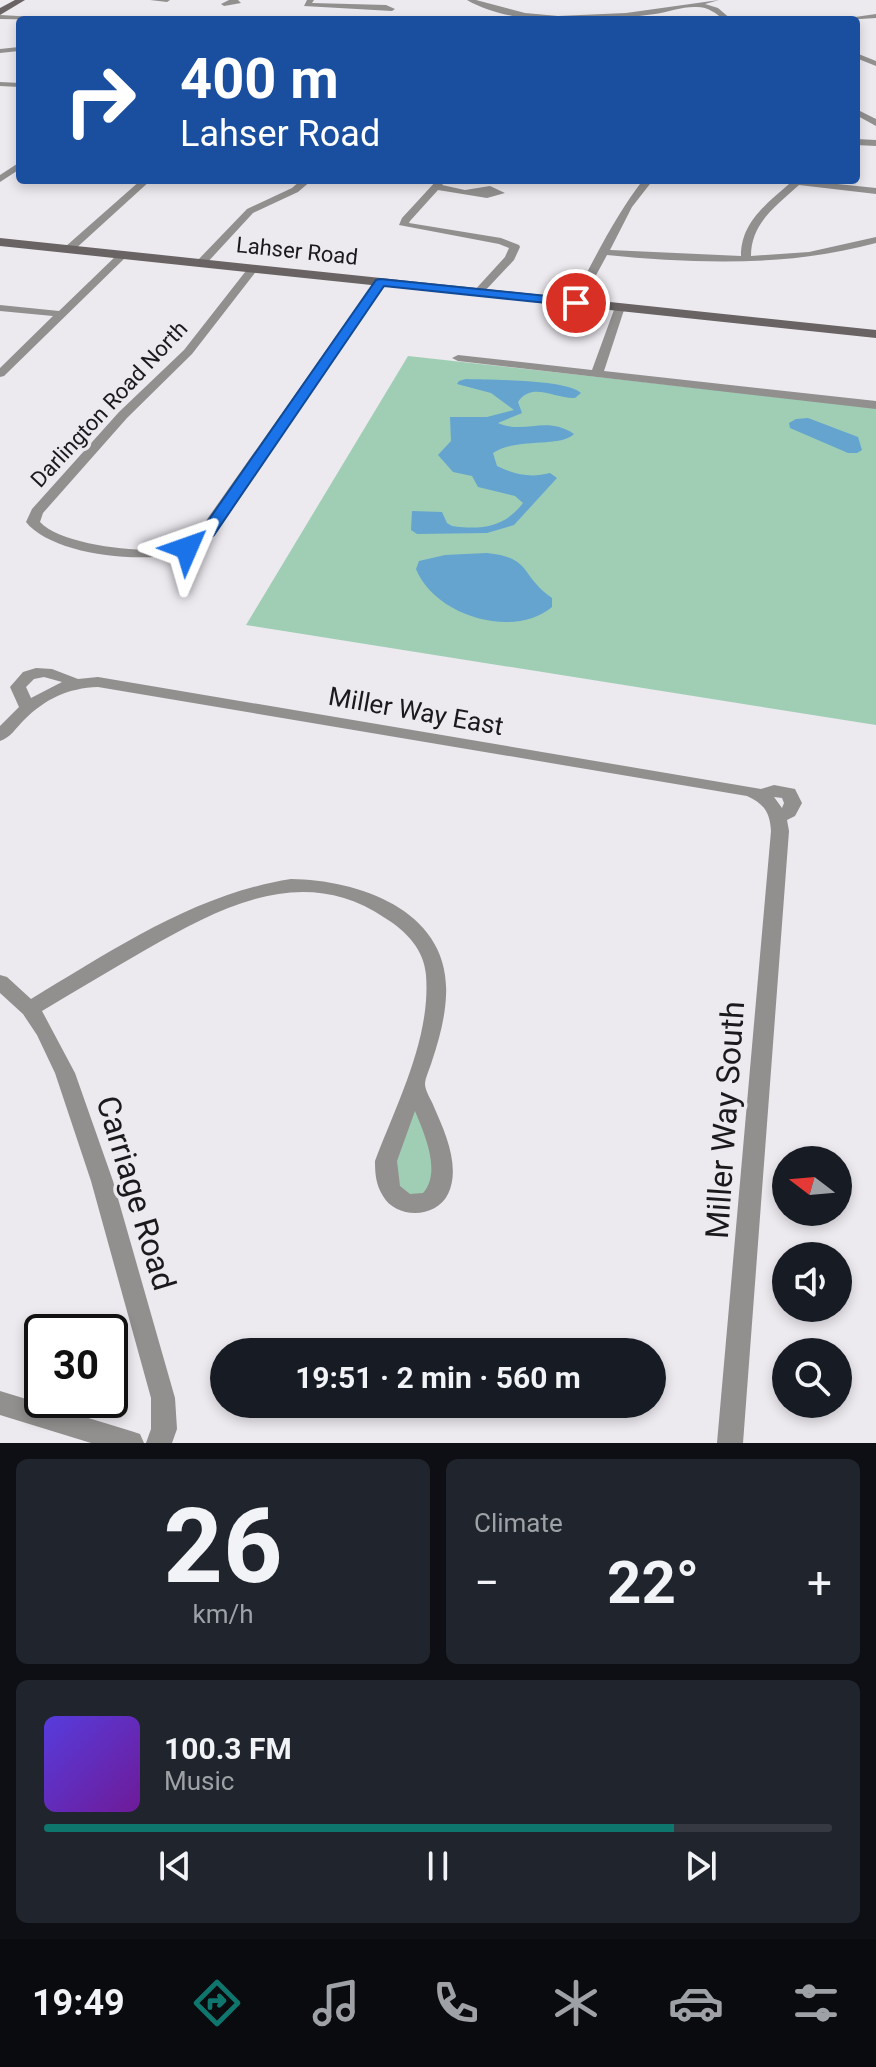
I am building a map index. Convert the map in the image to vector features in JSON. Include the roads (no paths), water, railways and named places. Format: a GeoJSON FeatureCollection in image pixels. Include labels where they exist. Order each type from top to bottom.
{"type":"FeatureCollection","features":[{"type":"Feature","properties":{"kind":"street"},"geometry":{"type":"LineString","coordinates":[[153,0],[167,0]]}},
{"type":"Feature","properties":{"kind":"street"},"geometry":{"type":"LineString","coordinates":[[311,0],[306,5],[372,8]]}},
{"type":"Feature","properties":{"kind":"street"},"geometry":{"type":"LineString","coordinates":[[470,0],[502,11],[561,16]]}},
{"type":"Feature","properties":{"kind":"street"},"geometry":{"type":"LineString","coordinates":[[0,1],[19,1]]}},
{"type":"Feature","properties":{"kind":"street"},"geometry":{"type":"LineString","coordinates":[[0,14],[19,1]]}},
{"type":"Feature","properties":{"kind":"street"},"geometry":{"type":"LineString","coordinates":[[594,16],[637,14],[718,3]]}},
{"type":"Feature","properties":{"kind":"street"},"geometry":{"type":"LineString","coordinates":[[0,51],[16,49]]}},
{"type":"Feature","properties":{"kind":"street"},"geometry":{"type":"LineString","coordinates":[[69,249],[142,184]]}},
{"type":"Feature","properties":{"kind":"street"},"geometry":{"type":"LineString","coordinates":[[201,263],[250,211],[290,193],[302,184]]}},
{"type":"Feature","properties":{"kind":"street"},"geometry":{"type":"LineString","coordinates":[[438,184],[405,220],[404,225],[501,241],[515,247],[510,258],[478,292]]}},
{"type":"Feature","properties":{"kind":"street"},"geometry":{"type":"LineString","coordinates":[[443,184],[469,191]]}},
{"type":"Feature","properties":{"kind":"street"},"geometry":{"type":"LineString","coordinates":[[576,303],[628,206],[645,184]]}},
{"type":"Feature","properties":{"kind":"street"},"geometry":{"type":"LineString","coordinates":[[746,258],[747,239],[757,219],[795,184]]}},
{"type":"Feature","properties":{"kind":"street"},"geometry":{"type":"LineString","coordinates":[[806,184],[876,191]]}},
{"type":"Feature","properties":{"kind":"street"},"geometry":{"type":"LineString","coordinates":[[602,252],[746,258],[819,253],[876,240]]}},
{"type":"Feature","properties":{"kind":"street","name":"Lahser Road"},"geometry":{"type":"LineString","coordinates":[[0,242],[876,334]]}},
{"type":"Feature","properties":{"kind":"street"},"geometry":{"type":"LineString","coordinates":[[0,374],[123,255]]}},
{"type":"Feature","properties":{"kind":"street","name":"Darlington Road North"},"geometry":{"type":"LineString","coordinates":[[253,269],[188,352],[123,415],[45,502],[33,522],[38,532],[64,541],[139,552],[179,551],[198,542],[209,532],[380,282]]}},
{"type":"Feature","properties":{"kind":"street"},"geometry":{"type":"LineString","coordinates":[[597,373],[620,307]]}},
{"type":"Feature","properties":{"kind":"street"},"geometry":{"type":"LineString","coordinates":[[0,308],[61,314]]}},
{"type":"Feature","properties":{"kind":"street"},"geometry":{"type":"LineString","coordinates":[[458,358],[876,405]]}},
{"type":"Feature","properties":{"kind":"street"},"geometry":{"type":"LineString","coordinates":[[0,736],[27,707],[18,687],[27,677],[40,672],[52,673],[74,683]]}},
{"type":"Feature","properties":{"kind":"street","name":"Miller Way East"},"geometry":{"type":"LineString","coordinates":[[27,707],[50,692],[74,683],[108,684],[770,805]]}},
{"type":"Feature","properties":{"kind":"street","name":"Miller Way South"},"geometry":{"type":"LineString","coordinates":[[730,1443],[770,805]]}},
{"type":"Feature","properties":{"kind":"street"},"geometry":{"type":"LineString","coordinates":[[30,1009],[155,936],[237,895],[287,885],[340,890],[369,899],[407,922],[434,961],[437,975],[430,1025],[414,1084],[386,1161],[384,1177],[387,1188],[396,1197],[416,1204],[433,1199],[440,1191],[442,1180],[440,1158],[414,1084]]}},
{"type":"Feature","properties":{"kind":"street","name":"Carriage Road"},"geometry":{"type":"LineString","coordinates":[[0,982],[30,1009],[45,1031],[65,1073],[102,1181],[163,1398],[164,1429],[159,1443]]}},
{"type":"Feature","properties":{"kind":"street"},"geometry":{"type":"LineString","coordinates":[[0,1403],[131,1443]]}},
{"type":"Feature","properties":{"kind":"water"},"geometry":{"type":"Polygon","coordinates":[[[466,379],[527,381],[573,388],[581,393],[575,398],[544,392],[530,393],[518,402],[522,413],[498,423],[517,427],[554,426],[574,434],[559,441],[514,445],[493,453],[497,466],[504,469],[530,475],[550,473],[557,478],[514,525],[487,533],[417,534],[411,530],[412,511],[442,512],[452,526],[473,528],[508,518],[523,503],[515,496],[478,487],[472,476],[453,472],[438,455],[451,441],[450,417],[487,417],[514,410],[491,393],[457,384],[466,379]]]}},
{"type":"Feature","properties":{"kind":"water"},"geometry":{"type":"Polygon","coordinates":[[[808,418],[858,437],[862,450],[848,453],[790,428],[789,423],[796,419],[808,418]]]}},
{"type":"Feature","properties":{"kind":"water"},"geometry":{"type":"Polygon","coordinates":[[[445,555],[502,555],[519,563],[552,598],[552,607],[536,617],[517,621],[497,622],[476,618],[439,599],[425,585],[416,569],[419,561],[445,555]]]}}]}
